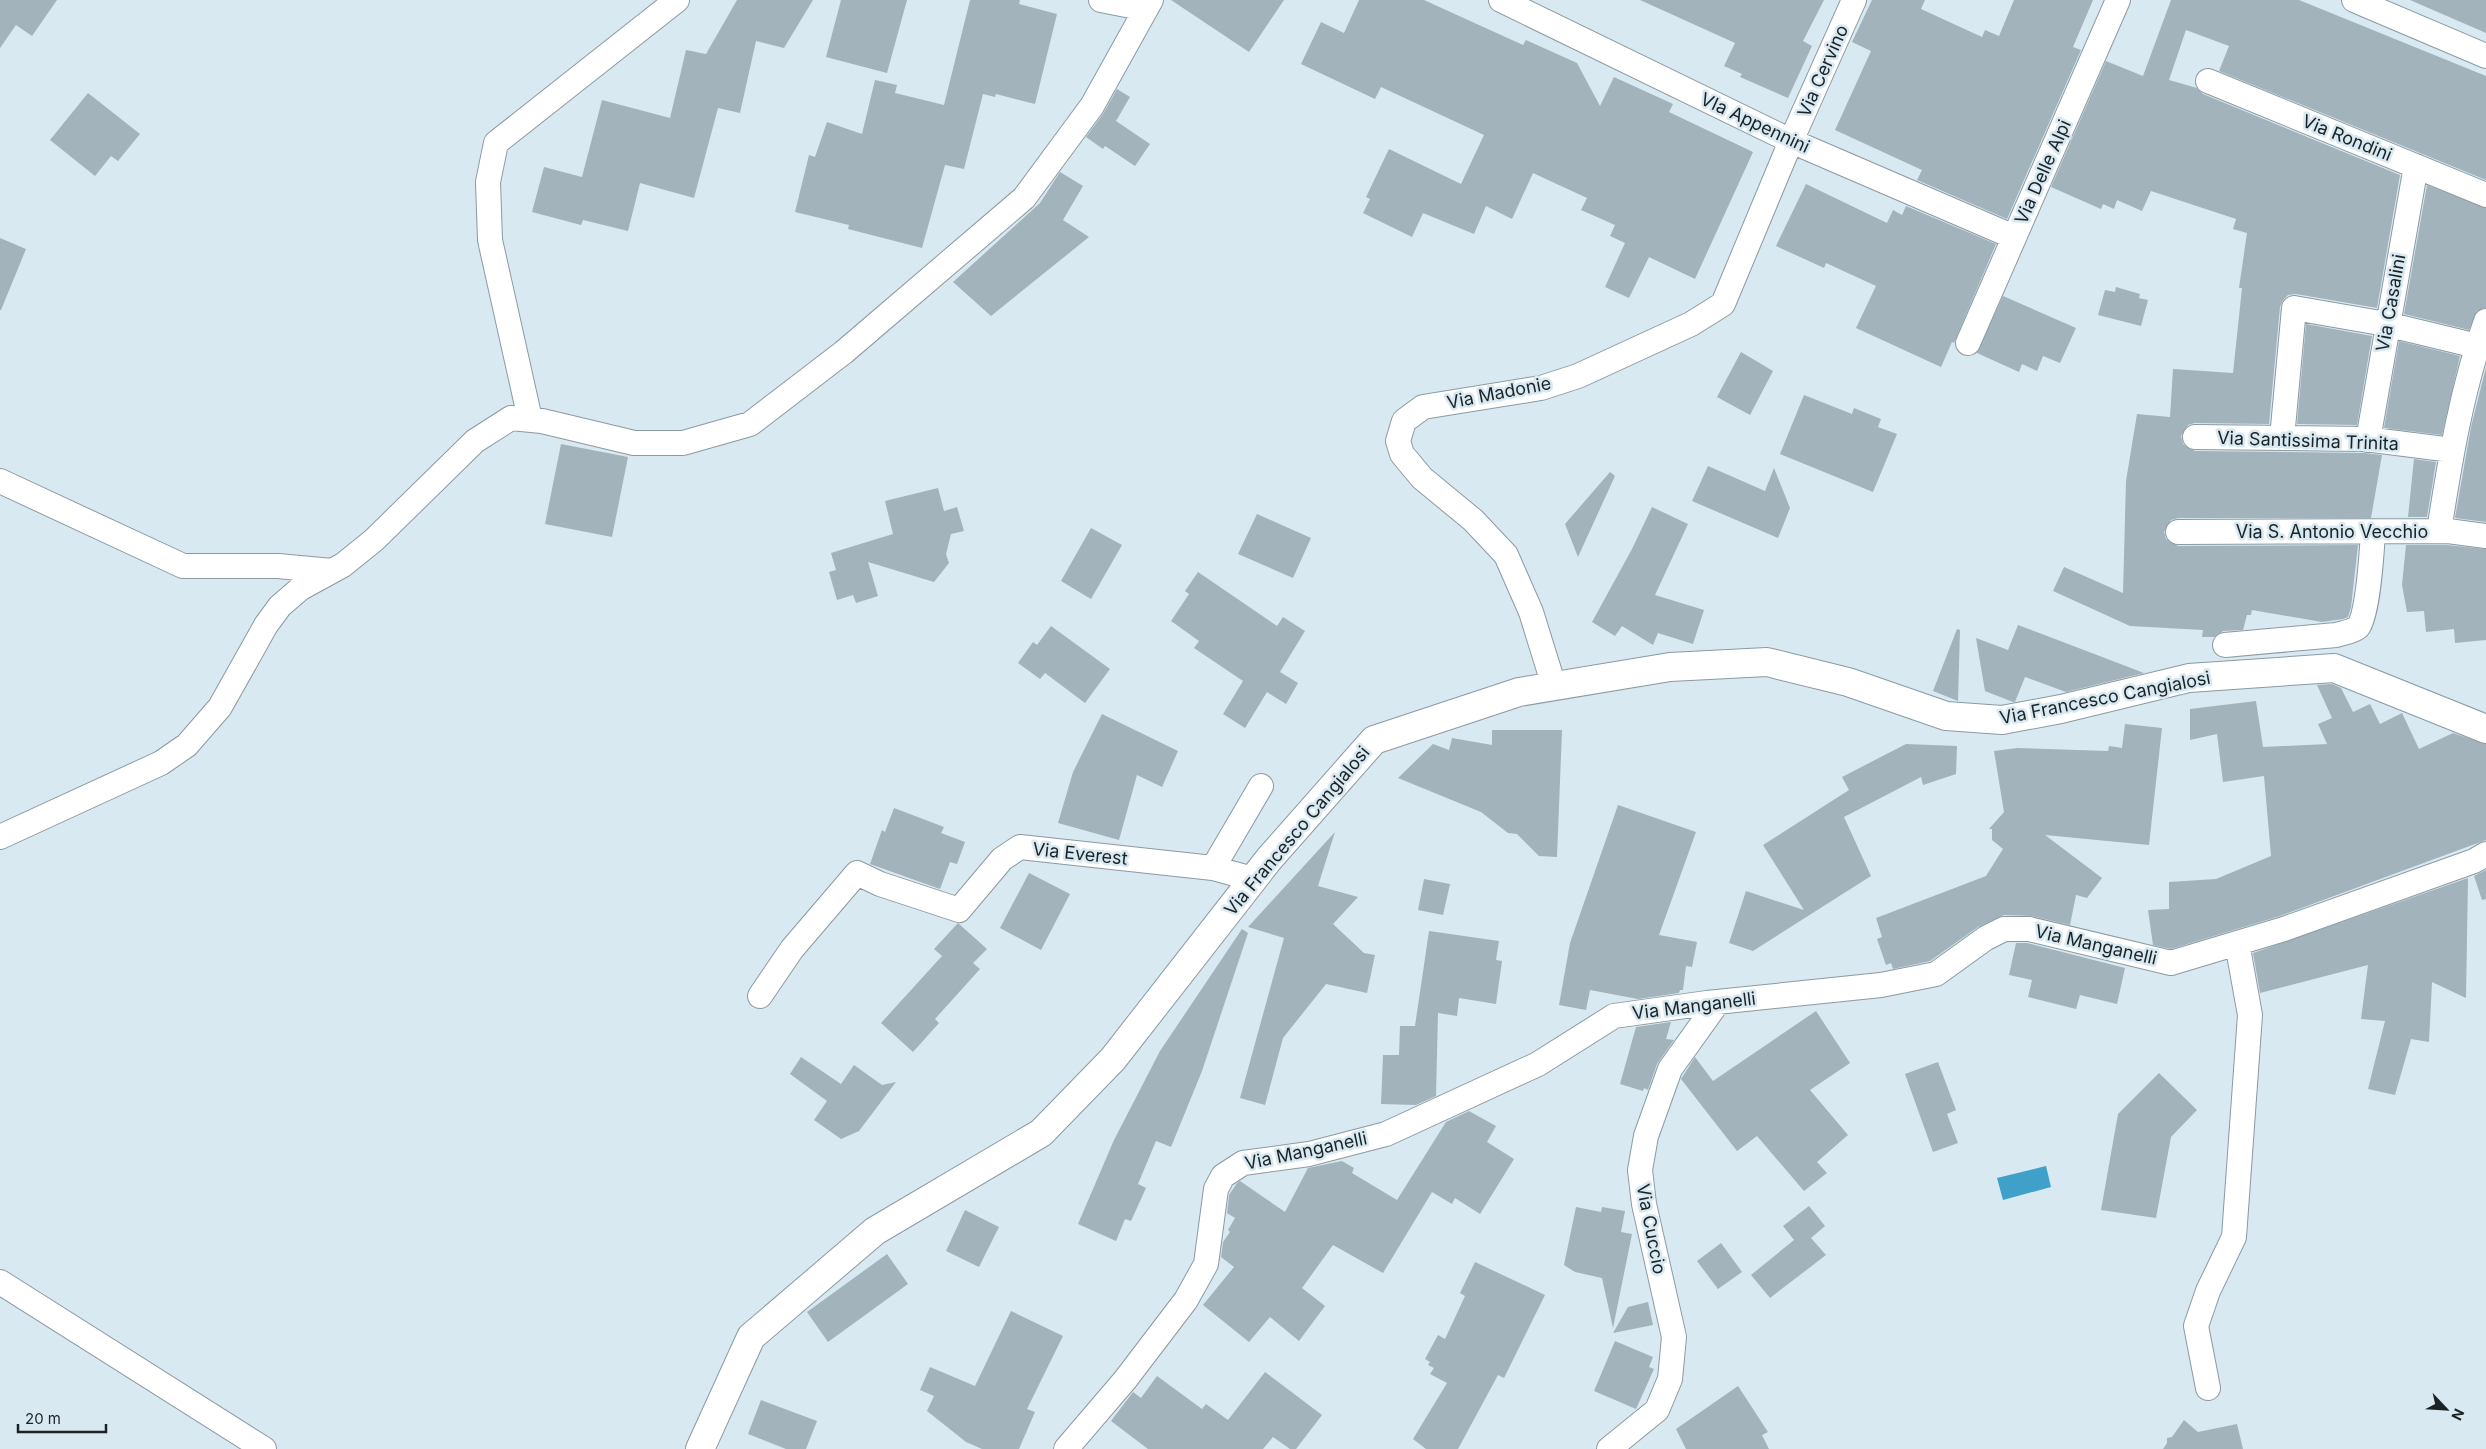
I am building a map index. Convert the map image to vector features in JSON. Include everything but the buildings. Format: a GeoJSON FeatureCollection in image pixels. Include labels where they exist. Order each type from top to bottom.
{"type":"FeatureCollection","features":[{"type":"Feature","properties":{"kind":"street"},"geometry":{"type":"LineString","coordinates":[[530,420],[490,240],[488,182],[496,143],[677,0]]}},
{"type":"Feature","properties":{"kind":"street"},"geometry":{"type":"LineString","coordinates":[[0,837],[161,763],[187,744],[220,707],[266,625],[280,606],[301,588],[332,571],[374,540],[475,441],[511,418],[530,420],[634,443],[683,444],[750,424],[844,352],[1024,198],[1092,106],[1149,4],[1101,0]]}},
{"type":"Feature","properties":{"kind":"street","name":"VIa Appennini"},"geometry":{"type":"LineString","coordinates":[[1501,0],[1791,141],[2014,237]]}},
{"type":"Feature","properties":{"kind":"street","name":"Via Cervino"},"geometry":{"type":"LineString","coordinates":[[1791,141],[1854,0]]}},
{"type":"Feature","properties":{"kind":"street","name":"Via Delle Alpi"},"geometry":{"type":"LineString","coordinates":[[1968,343],[2118,0]]}},
{"type":"Feature","properties":{"kind":"street"},"geometry":{"type":"LineString","coordinates":[[2354,0],[2486,56]]}},
{"type":"Feature","properties":{"kind":"street","name":"Via Rondini"},"geometry":{"type":"LineString","coordinates":[[2208,81],[2486,195]]}},
{"type":"Feature","properties":{"kind":"street","name":"Via Madonie"},"geometry":{"type":"LineString","coordinates":[[1554,686],[1530,612],[1506,555],[1473,520],[1422,478],[1402,454],[1398,441],[1404,421],[1423,407],[1541,388],[1578,376],[1691,324],[1723,304],[1791,141]]}},
{"type":"Feature","properties":{"kind":"street","name":"Via Casalini"},"geometry":{"type":"LineString","coordinates":[[2368,440],[2386,324],[2416,166]]}},
{"type":"Feature","properties":{"kind":"street"},"geometry":{"type":"LineString","coordinates":[[2282,438],[2294,308],[2386,324],[2477,346]]}},
{"type":"Feature","properties":{"kind":"street"},"geometry":{"type":"LineString","coordinates":[[2439,531],[2452,450],[2477,346],[2486,321]]}},
{"type":"Feature","properties":{"kind":"street","name":"Via Santissima Trinita"},"geometry":{"type":"LineString","coordinates":[[2194,437],[2368,440],[2452,450]]}},
{"type":"Feature","properties":{"kind":"street"},"geometry":{"type":"LineString","coordinates":[[0,481],[183,566],[278,566],[332,571]]}},
{"type":"Feature","properties":{"kind":"street","name":"Via S. Antonio Vecchio"},"geometry":{"type":"LineString","coordinates":[[2178,532],[2439,531],[2486,536]]}},
{"type":"Feature","properties":{"kind":"street"},"geometry":{"type":"LineString","coordinates":[[2225,645],[2336,635],[2358,626],[2364,611],[2373,532]]}},
{"type":"Feature","properties":{"kind":"street","name":"Via Francesco Cangialosi"},"geometry":{"type":"LineString","coordinates":[[700,1449],[751,1337],[875,1231],[1041,1134],[1113,1059],[1253,879],[1374,740],[1519,692],[1670,667],[1767,662],[1848,682],[1946,716],[2002,720],[2060,709],[2190,678],[2334,668],[2486,729]]}},
{"type":"Feature","properties":{"kind":"street"},"geometry":{"type":"LineString","coordinates":[[1213,868],[1261,786]]}},
{"type":"Feature","properties":{"kind":"street","name":"Via Everest"},"geometry":{"type":"LineString","coordinates":[[760,996],[792,949],[857,873],[880,884],[959,910],[1002,859],[1020,847],[1213,868],[1253,879]]}},
{"type":"Feature","properties":{"kind":"street","name":"Via Manganelli"},"geometry":{"type":"LineString","coordinates":[[1066,1449],[1125,1380],[1186,1300],[1206,1264],[1216,1189],[1223,1176],[1232,1168],[1243,1163],[1309,1154],[1386,1134],[1538,1064],[1614,1016],[1718,1002],[1881,984],[1936,974],[1986,938],[2004,929],[2029,929],[2171,963],[2284,929],[2474,861],[2486,854]]}},
{"type":"Feature","properties":{"kind":"street"},"geometry":{"type":"LineString","coordinates":[[2208,1388],[2196,1326],[2208,1291],[2234,1237],[2250,1015],[2237,944]]}},
{"type":"Feature","properties":{"kind":"street","name":"Via Cuccio"},"geometry":{"type":"LineString","coordinates":[[1609,1449],[1657,1410],[1670,1379],[1674,1337],[1644,1204],[1640,1170],[1646,1136],[1670,1069],[1718,1002]]}},
{"type":"Feature","properties":{"kind":"street"},"geometry":{"type":"LineString","coordinates":[[0,1282],[260,1449]]}},
{"type":"Feature","properties":{"kind":"water"},"geometry":{"type":"Polygon","coordinates":[[[2046,1166],[2051,1187],[2003,1200],[1997,1178],[2046,1166]]]}}]}
